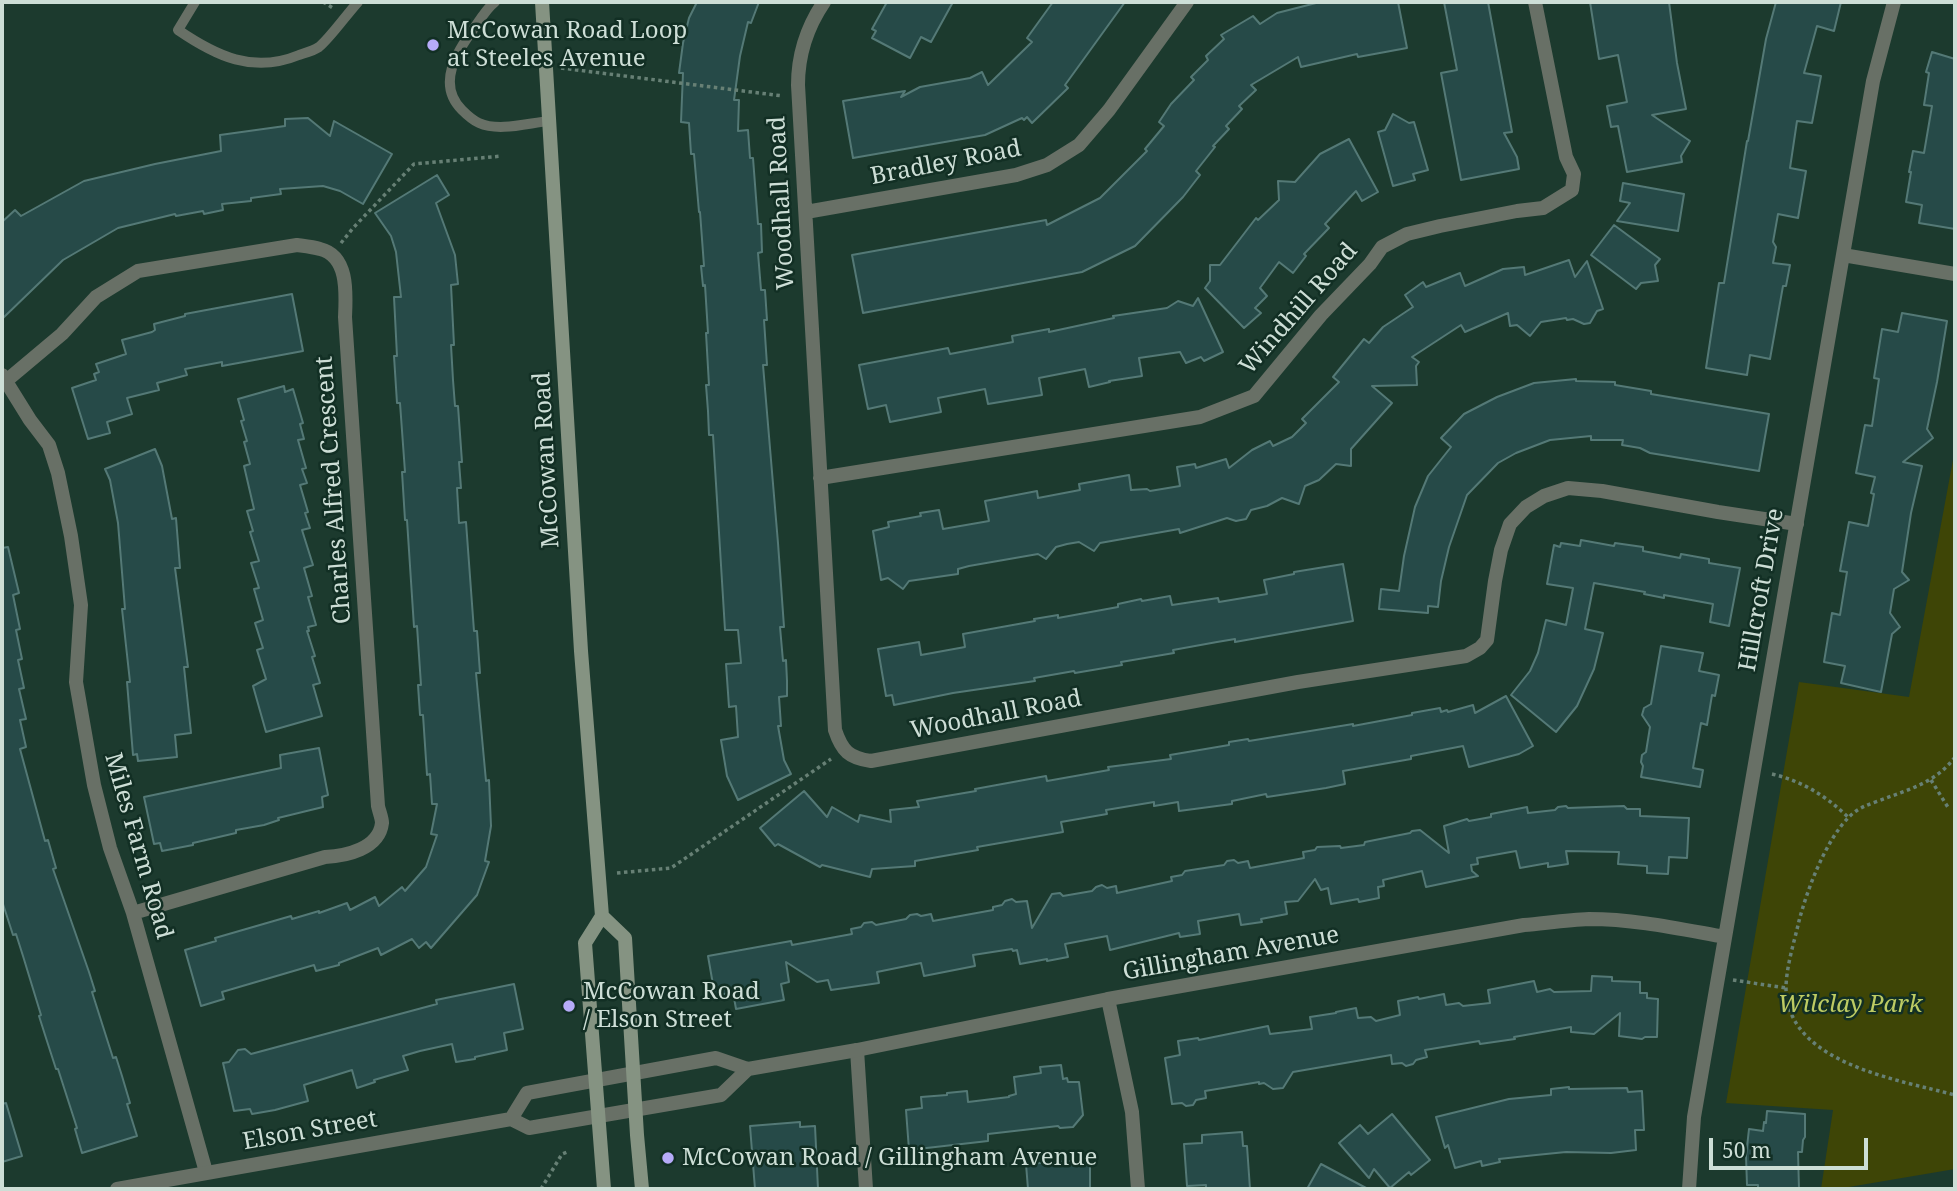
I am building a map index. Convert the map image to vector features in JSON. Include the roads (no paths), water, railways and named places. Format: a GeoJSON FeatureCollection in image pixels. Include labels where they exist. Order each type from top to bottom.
{"type":"FeatureCollection","features":[{"type":"Feature","properties":{"kind":"main road","name":"McCowan Road"},"geometry":{"type":"LineString","coordinates":[[542,2],[581,651],[602,916]]}},
{"type":"Feature","properties":{"kind":"main road"},"geometry":{"type":"LineString","coordinates":[[604,1189],[585,943],[602,916],[625,939],[642,1189]]}},
{"type":"Feature","properties":{"kind":"street","name":"Woodhall Road"},"geometry":{"type":"LineString","coordinates":[[824,2],[810,25],[798,71],[835,730],[845,751],[856,759],[871,761],[1298,682],[1466,656],[1480,648],[1487,640],[1494,581],[1510,524],[1526,507],[1544,496],[1568,488],[1602,491],[1797,524]]}},
{"type":"Feature","properties":{"kind":"street","name":"Bradley Road"},"geometry":{"type":"LineString","coordinates":[[806,212],[1016,175],[1047,165],[1079,145],[1109,110],[1186,2]]}},
{"type":"Feature","properties":{"kind":"street","name":"Windhill Road"},"geometry":{"type":"LineString","coordinates":[[820,478],[1200,417],[1220,411],[1254,396],[1382,247],[1407,234],[1543,208],[1561,198],[1572,190],[1574,174],[1566,157],[1535,2]]}},
{"type":"Feature","properties":{"kind":"street","name":"Hillcroft Drive"},"geometry":{"type":"LineString","coordinates":[[1689,1189],[1694,1117],[1725,937],[1873,81],[1894,2]]}},
{"type":"Feature","properties":{"kind":"street","name":"Charles Alfred Crescent"},"geometry":{"type":"LineString","coordinates":[[4,378],[62,334],[96,297],[138,271],[297,246],[323,249],[340,264],[346,285],[345,317],[378,806],[382,823],[377,835],[366,847],[342,856],[325,857],[133,913]]}},
{"type":"Feature","properties":{"kind":"street"},"geometry":{"type":"LineString","coordinates":[[1843,255],[1955,274]]}},
{"type":"Feature","properties":{"kind":"street","name":"Miles Farm Road"},"geometry":{"type":"LineString","coordinates":[[4,378],[49,445],[61,484],[81,605],[76,682],[94,785],[110,848],[133,913],[206,1172]]}},
{"type":"Feature","properties":{"kind":"street","name":"Gillingham Avenue"},"geometry":{"type":"LineString","coordinates":[[596,1081],[716,1058],[748,1069],[857,1050],[1108,999],[1549,922],[1607,920],[1652,924],[1725,937]]}},
{"type":"Feature","properties":{"kind":"street"},"geometry":{"type":"LineString","coordinates":[[1108,999],[1132,1112],[1139,1189]]}},
{"type":"Feature","properties":{"kind":"street"},"geometry":{"type":"LineString","coordinates":[[857,1050],[866,1189]]}},
{"type":"Feature","properties":{"kind":"street"},"geometry":{"type":"LineString","coordinates":[[636,1110],[721,1095],[748,1069]]}},
{"type":"Feature","properties":{"kind":"street"},"geometry":{"type":"LineString","coordinates":[[510,1119],[527,1093],[596,1081]]}},
{"type":"Feature","properties":{"kind":"street","name":"Elson Street"},"geometry":{"type":"LineString","coordinates":[[117,1189],[510,1119],[529,1128],[636,1110]]}},
{"type":"Feature","properties":{"kind":"lane"},"geometry":{"type":"LineString","coordinates":[[195,2],[178,30],[224,57],[253,64],[284,61],[318,47],[358,2]]}},
{"type":"Feature","properties":{"kind":"lane"},"geometry":{"type":"LineString","coordinates":[[495,2],[460,48],[449,72],[453,97],[458,106],[480,124],[496,127],[549,121]]}},
{"type":"Feature","properties":{"kind":"place","name":"McCowan Road Loop at Steeles Avenue"},"geometry":{"type":"Point","coordinates":[433,45]}},
{"type":"Feature","properties":{"kind":"place","name":"McCowan Road / Elson Street"},"geometry":{"type":"Point","coordinates":[569,1006]}},
{"type":"Feature","properties":{"kind":"place","name":"McCowan Road / Gillingham Avenue"},"geometry":{"type":"Point","coordinates":[668,1158]}},
{"type":"Feature","properties":{"kind":"park label","name":"Wilclay Park"},"geometry":{"type":"Point","coordinates":[1850,1005]}}]}
